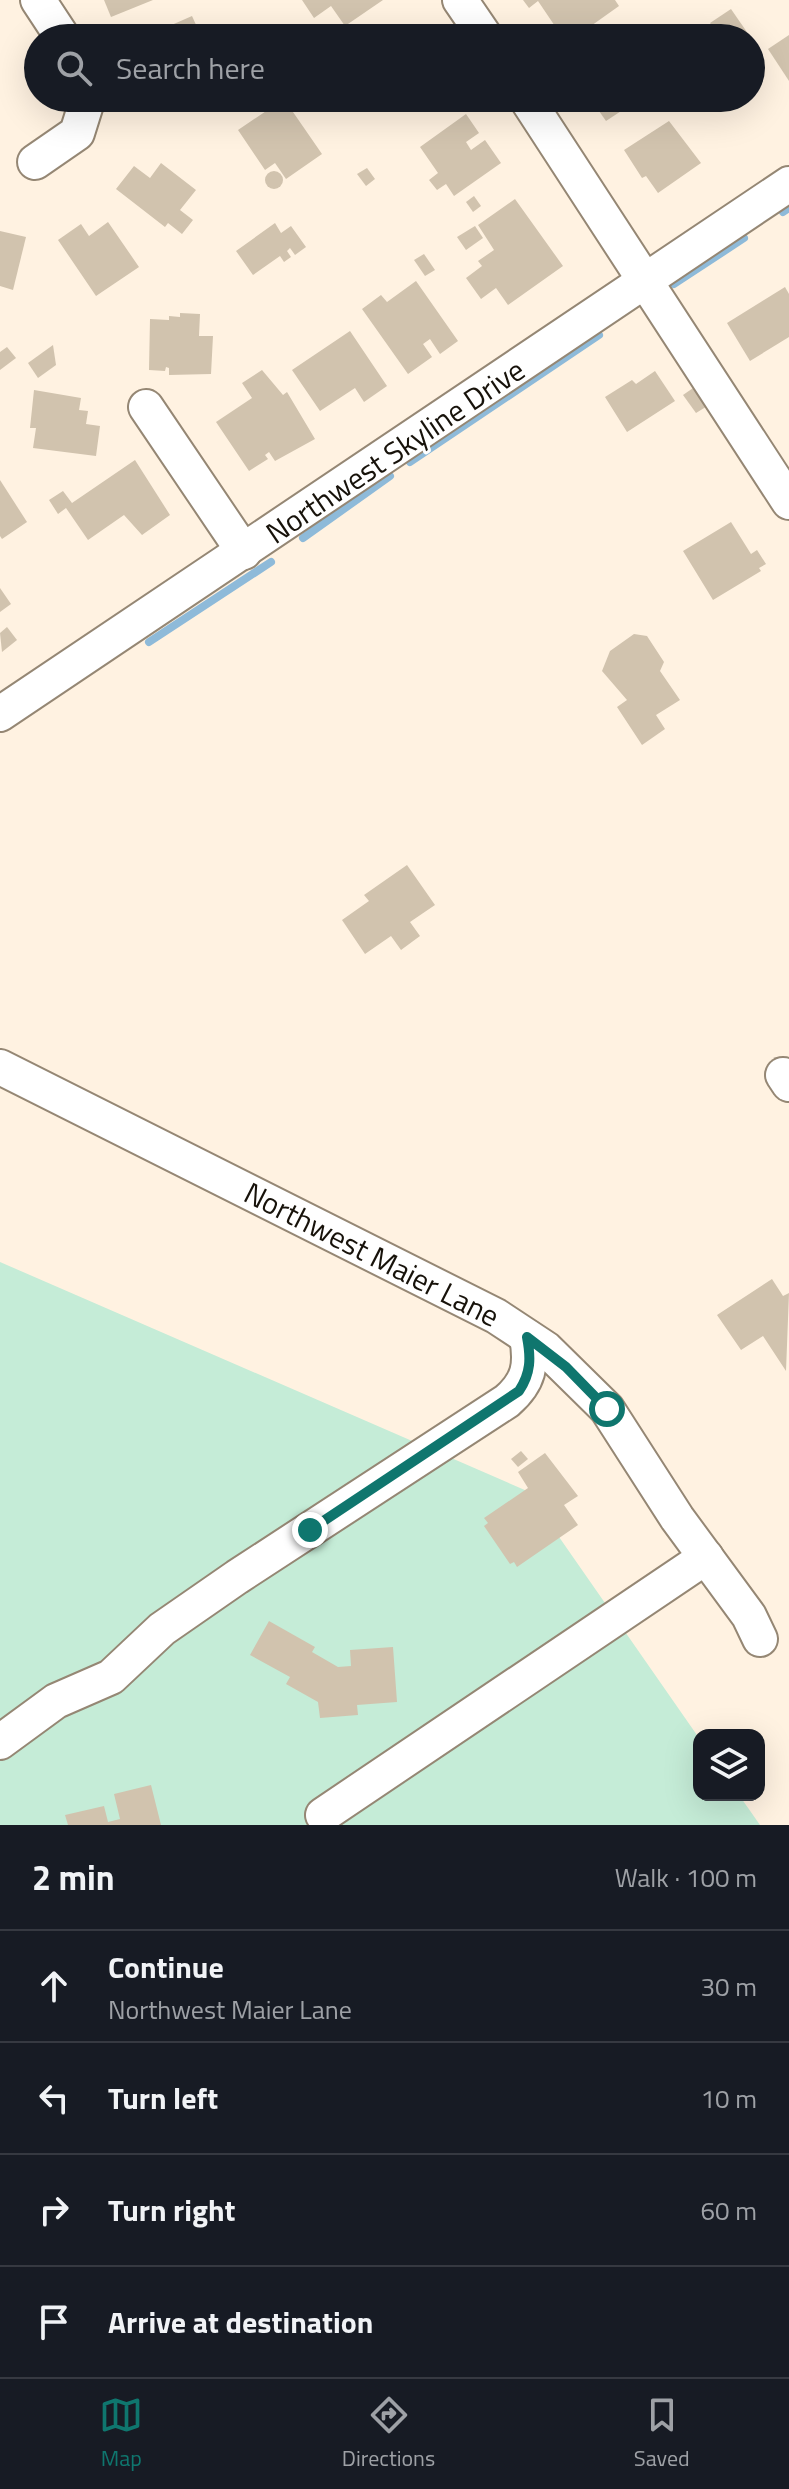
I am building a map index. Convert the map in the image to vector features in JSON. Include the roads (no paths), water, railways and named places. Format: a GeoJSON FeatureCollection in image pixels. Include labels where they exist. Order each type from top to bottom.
{"type":"FeatureCollection","features":[{"type":"Feature","properties":{"kind":"street"},"geometry":{"type":"LineString","coordinates":[[38,0],[54,24]]}},
{"type":"Feature","properties":{"kind":"street"},"geometry":{"type":"LineString","coordinates":[[460,0],[476,24]]}},
{"type":"Feature","properties":{"kind":"street"},"geometry":{"type":"LineString","coordinates":[[35,162],[77,133],[84,112]]}},
{"type":"Feature","properties":{"kind":"street"},"geometry":{"type":"LineString","coordinates":[[535,112],[648,280],[789,502]]}},
{"type":"Feature","properties":{"kind":"street","name":"Northwest Skyline Drive"},"geometry":{"type":"LineString","coordinates":[[0,714],[789,184]]}},
{"type":"Feature","properties":{"kind":"street"},"geometry":{"type":"LineString","coordinates":[[146,407],[244,552]]}},
{"type":"Feature","properties":{"kind":"street","name":"Northwest Maier Lane"},"geometry":{"type":"LineString","coordinates":[[0,1067],[274,1201],[496,1316],[527,1337],[566,1367],[607,1409],[749,1616],[760,1639]]}},
{"type":"Feature","properties":{"kind":"street"},"geometry":{"type":"LineString","coordinates":[[0,1742],[56,1701],[111,1677],[162,1629],[225,1585],[507,1401],[527,1379],[530,1364],[527,1337]]}},
{"type":"Feature","properties":{"kind":"street"},"geometry":{"type":"LineString","coordinates":[[323,1815],[706,1557]]}},
{"type":"Feature","properties":{"kind":"waterway"},"geometry":{"type":"LineString","coordinates":[[783,212],[789,208]]}},
{"type":"Feature","properties":{"kind":"waterway"},"geometry":{"type":"LineString","coordinates":[[674,284],[744,238]]}},
{"type":"Feature","properties":{"kind":"waterway"},"geometry":{"type":"LineString","coordinates":[[410,462],[599,335]]}},
{"type":"Feature","properties":{"kind":"waterway"},"geometry":{"type":"LineString","coordinates":[[303,538],[390,476]]}},
{"type":"Feature","properties":{"kind":"waterway"},"geometry":{"type":"LineString","coordinates":[[149,642],[271,562]]}}]}
